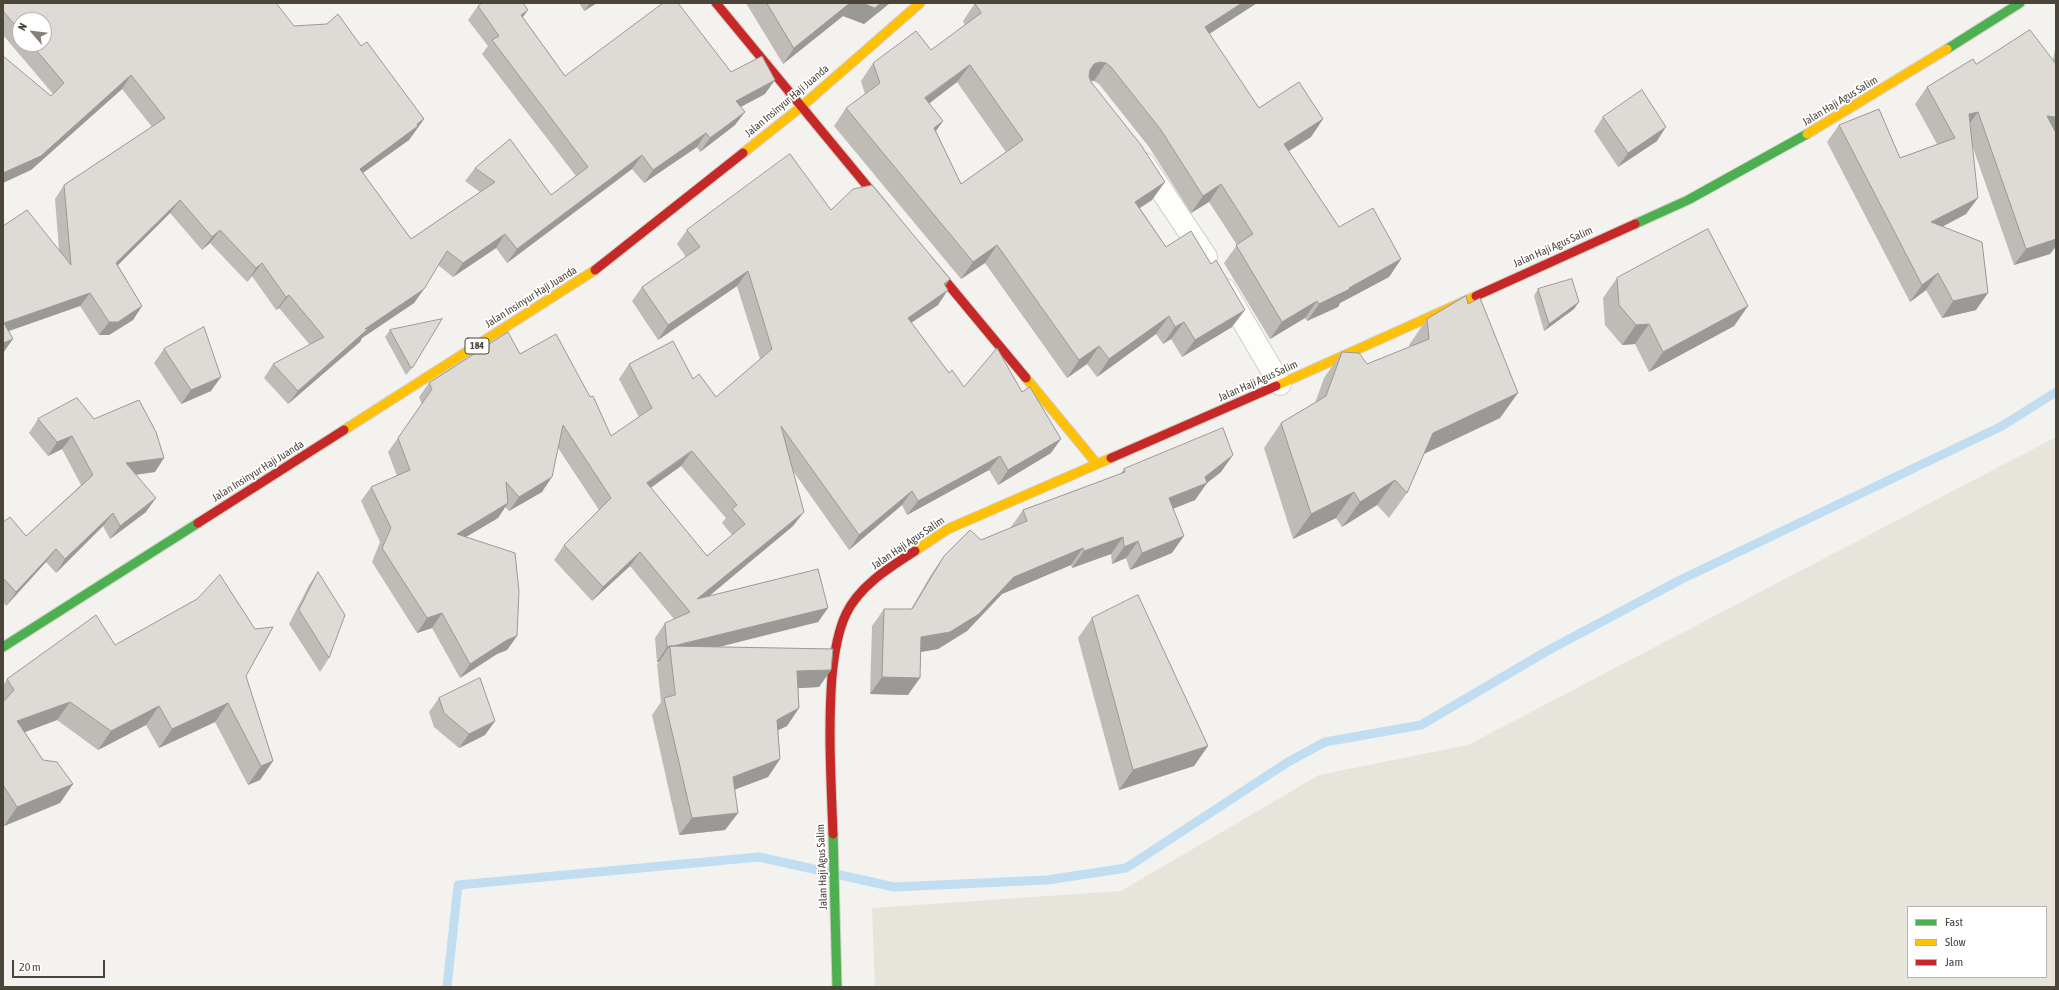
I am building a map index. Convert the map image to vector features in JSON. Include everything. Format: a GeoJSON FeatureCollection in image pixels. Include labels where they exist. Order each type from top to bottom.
{"type":"FeatureCollection","features":[{"type":"Feature","properties":{"kind":"street"},"geometry":{"type":"LineString","coordinates":[[716,3],[893,218]]}},
{"type":"Feature","properties":{"kind":"street","name":"Jalan Insinyur Haji Juanda"},"geometry":{"type":"LineString","coordinates":[[3,647],[595,270],[802,107],[920,3]]}},
{"type":"Feature","properties":{"kind":"street","name":"Jalan Haji Agus Salim"},"geometry":{"type":"LineString","coordinates":[[837,987],[829,714],[834,659],[839,633],[852,605],[867,586],[886,570],[948,529],[1280,384],[1688,200],[1763,160],[1854,107],[2020,3]]}},
{"type":"Feature","properties":{"kind":"street"},"geometry":{"type":"LineString","coordinates":[[1134,150],[1174,211],[1200,247],[1280,384]]}},
{"type":"Feature","properties":{"kind":"street"},"geometry":{"type":"LineString","coordinates":[[924,254],[1097,464]]}},
{"type":"Feature","properties":{"kind":"shaded area"},"geometry":{"type":"Polygon","coordinates":[[[2056,437],[2056,987],[875,987],[872,908],[1121,891],[1319,775],[1468,745],[2056,437]]]}},
{"type":"Feature","properties":{"kind":"building"},"geometry":{"type":"Polygon","coordinates":[[[3,3],[276,3],[294,26],[327,24],[338,14],[361,46],[367,42],[424,119],[417,124],[418,126],[360,169],[411,239],[495,182],[475,168],[510,139],[551,195],[588,167],[492,40],[499,36],[478,6],[482,3],[523,3],[528,10],[521,15],[565,76],[663,3],[678,3],[731,72],[762,56],[775,80],[736,101],[745,112],[710,138],[706,133],[653,170],[642,155],[517,249],[505,234],[463,263],[447,251],[424,289],[365,329],[369,328],[298,391],[273,364],[324,337],[289,295],[286,297],[262,263],[256,268],[220,230],[212,237],[180,200],[116,263],[142,306],[118,322],[109,322],[90,293],[4,323],[13,339],[3,343],[3,226],[27,210],[71,265],[64,185],[165,118],[131,75],[41,156],[3,173],[3,56],[51,96],[64,83],[38,52],[52,52],[52,12],[12,12],[12,22],[3,11],[3,3]]]}},
{"type":"Feature","properties":{"kind":"building"},"geometry":{"type":"Polygon","coordinates":[[[767,3],[850,3],[794,48],[767,3]]]}},
{"type":"Feature","properties":{"kind":"building"},"geometry":{"type":"Polygon","coordinates":[[[863,3],[881,3],[875,8],[863,3]]]}},
{"type":"Feature","properties":{"kind":"building"},"geometry":{"type":"Polygon","coordinates":[[[975,3],[1242,3],[1205,27],[1259,108],[1299,82],[1323,119],[1284,144],[1339,227],[1373,208],[1401,259],[1349,288],[1350,289],[1319,304],[1317,301],[1282,322],[1236,245],[1253,234],[1221,184],[1203,196],[1161,130],[1111,67],[1106,63],[1100,62],[1094,64],[1090,70],[1089,76],[1091,82],[1141,145],[1165,182],[1135,202],[1166,247],[1191,231],[1211,264],[1216,260],[1245,310],[1195,340],[1184,322],[1175,327],[1169,316],[1109,359],[1099,346],[1079,360],[997,245],[973,262],[846,108],[880,83],[873,63],[916,31],[931,50],[981,13],[975,3]],[[970,65],[925,98],[943,121],[934,128],[961,184],[1023,140],[970,65]]]}},
{"type":"Feature","properties":{"kind":"building"},"geometry":{"type":"Polygon","coordinates":[[[2030,30],[2056,64],[2056,117],[2047,116],[2056,133],[2056,239],[2026,249],[1978,112],[1969,114],[1978,198],[1931,222],[1982,242],[1988,293],[1953,301],[1938,273],[1922,285],[1839,125],[1879,109],[1900,158],[1955,138],[1927,87],[1973,59],[1976,64],[2030,30]]]}},
{"type":"Feature","properties":{"kind":"building"},"geometry":{"type":"Polygon","coordinates":[[[1642,90],[1666,127],[1628,153],[1603,117],[1642,90]]]}},
{"type":"Feature","properties":{"kind":"building"},"geometry":{"type":"Polygon","coordinates":[[[790,154],[831,210],[853,189],[872,185],[950,279],[944,284],[948,290],[908,318],[949,373],[952,370],[964,387],[997,348],[1022,392],[1030,387],[1061,439],[1008,470],[1000,456],[918,501],[912,491],[859,535],[781,426],[804,512],[697,599],[818,569],[828,608],[667,647],[665,623],[690,612],[640,552],[603,587],[564,545],[611,498],[563,425],[552,477],[519,497],[506,482],[508,503],[457,534],[515,553],[519,591],[517,636],[507,640],[470,664],[442,613],[427,618],[382,548],[391,528],[371,487],[410,470],[398,438],[432,389],[429,383],[508,332],[520,354],[556,334],[590,397],[593,396],[611,436],[652,408],[629,364],[673,341],[693,379],[699,374],[716,397],[772,349],[748,271],[668,325],[642,287],[700,247],[687,230],[790,154]],[[692,451],[647,483],[707,556],[745,524],[732,509],[737,505],[692,451]]]}},
{"type":"Feature","properties":{"kind":"building"},"geometry":{"type":"Polygon","coordinates":[[[1708,229],[1748,306],[1663,352],[1649,324],[1636,325],[1619,305],[1617,278],[1708,229]]]}},
{"type":"Feature","properties":{"kind":"building"},"geometry":{"type":"Polygon","coordinates":[[[1572,279],[1579,302],[1549,324],[1538,289],[1572,279]]]}},
{"type":"Feature","properties":{"kind":"building"},"geometry":{"type":"Polygon","coordinates":[[[1466,296],[1468,304],[1480,298],[1518,393],[1433,433],[1407,493],[1395,480],[1360,502],[1354,492],[1311,514],[1281,423],[1326,396],[1342,352],[1359,353],[1367,364],[1429,339],[1427,319],[1466,296]]]}},
{"type":"Feature","properties":{"kind":"building"},"geometry":{"type":"Polygon","coordinates":[[[442,319],[413,367],[411,368],[390,330],[442,319]]]}},
{"type":"Feature","properties":{"kind":"building"},"geometry":{"type":"Polygon","coordinates":[[[204,327],[221,377],[191,390],[164,349],[204,327]]]}},
{"type":"Feature","properties":{"kind":"building"},"geometry":{"type":"Polygon","coordinates":[[[77,398],[94,419],[139,400],[156,432],[164,458],[126,463],[156,498],[120,526],[113,513],[65,559],[56,549],[16,592],[3,578],[3,522],[10,517],[26,536],[93,475],[72,436],[57,442],[38,419],[77,398]]]}},
{"type":"Feature","properties":{"kind":"building"},"geometry":{"type":"Polygon","coordinates":[[[1223,428],[1233,455],[1205,477],[1207,483],[1169,498],[1184,536],[1142,553],[1138,541],[1124,547],[1123,537],[1084,551],[1083,548],[1014,577],[979,614],[950,632],[921,637],[920,678],[882,677],[884,609],[912,609],[944,556],[970,530],[981,540],[1027,521],[1023,510],[1125,472],[1124,469],[1223,428]]]}},
{"type":"Feature","properties":{"kind":"building"},"geometry":{"type":"Polygon","coordinates":[[[318,572],[345,615],[329,658],[299,610],[318,572]]]}},
{"type":"Feature","properties":{"kind":"building"},"geometry":{"type":"Polygon","coordinates":[[[220,575],[255,629],[273,627],[246,676],[273,761],[261,766],[228,703],[172,729],[159,706],[111,731],[70,702],[17,721],[43,760],[57,762],[73,784],[17,807],[3,785],[3,702],[14,690],[7,679],[96,615],[115,645],[197,599],[220,575]]]}},
{"type":"Feature","properties":{"kind":"building"},"geometry":{"type":"Polygon","coordinates":[[[1138,595],[1208,746],[1133,770],[1092,618],[1138,595]]]}},
{"type":"Feature","properties":{"kind":"building"},"geometry":{"type":"Polygon","coordinates":[[[670,646],[833,649],[831,670],[797,671],[799,708],[777,720],[780,759],[733,777],[738,813],[692,818],[664,698],[675,695],[670,646]]]}},
{"type":"Feature","properties":{"kind":"building"},"geometry":{"type":"Polygon","coordinates":[[[480,678],[495,721],[469,734],[444,713],[439,698],[480,678]]]}},
{"type":"Feature","properties":{"kind":"waterway"},"geometry":{"type":"LineString","coordinates":[[447,987],[458,885],[759,857],[894,887],[1047,880],[1126,868],[1288,762],[1325,742],[1421,725],[1547,651],[1680,580],[2002,426],[2056,392]]}},
{"type":"Feature","properties":{"kind":"traffic: fast"},"geometry":{"type":"LineString","coordinates":[[1947,49],[2020,3]]}},
{"type":"Feature","properties":{"kind":"traffic: fast"},"geometry":{"type":"LineString","coordinates":[[1635,224],[1688,200],[1807,134]]}},
{"type":"Feature","properties":{"kind":"traffic: fast"},"geometry":{"type":"LineString","coordinates":[[3,647],[198,523]]}},
{"type":"Feature","properties":{"kind":"traffic: fast"},"geometry":{"type":"LineString","coordinates":[[833,834],[837,987]]}},
{"type":"Feature","properties":{"kind":"traffic: slow"},"geometry":{"type":"LineString","coordinates":[[743,153],[801,107],[920,3]]}},
{"type":"Feature","properties":{"kind":"traffic: slow"},"geometry":{"type":"LineString","coordinates":[[1807,134],[1947,49]]}},
{"type":"Feature","properties":{"kind":"traffic: slow"},"geometry":{"type":"LineString","coordinates":[[344,430],[595,270]]}},
{"type":"Feature","properties":{"kind":"traffic: slow"},"geometry":{"type":"LineString","coordinates":[[1276,386],[1476,296]]}},
{"type":"Feature","properties":{"kind":"traffic: slow"},"geometry":{"type":"LineString","coordinates":[[1026,378],[1097,464]]}},
{"type":"Feature","properties":{"kind":"traffic: slow"},"geometry":{"type":"LineString","coordinates":[[915,551],[948,529],[1111,458]]}},
{"type":"Feature","properties":{"kind":"traffic: jam"},"geometry":{"type":"LineString","coordinates":[[716,3],[886,209]]}},
{"type":"Feature","properties":{"kind":"traffic: jam"},"geometry":{"type":"LineString","coordinates":[[595,270],[743,153]]}},
{"type":"Feature","properties":{"kind":"traffic: jam"},"geometry":{"type":"LineString","coordinates":[[1476,296],[1635,224]]}},
{"type":"Feature","properties":{"kind":"traffic: jam"},"geometry":{"type":"LineString","coordinates":[[928,260],[1026,378]]}},
{"type":"Feature","properties":{"kind":"traffic: jam"},"geometry":{"type":"LineString","coordinates":[[1111,458],[1276,386]]}},
{"type":"Feature","properties":{"kind":"traffic: jam"},"geometry":{"type":"LineString","coordinates":[[198,523],[344,430]]}},
{"type":"Feature","properties":{"kind":"traffic: jam"},"geometry":{"type":"LineString","coordinates":[[833,834],[830,716],[832,676],[836,644],[840,629],[852,604],[867,586],[915,551]]}}]}
